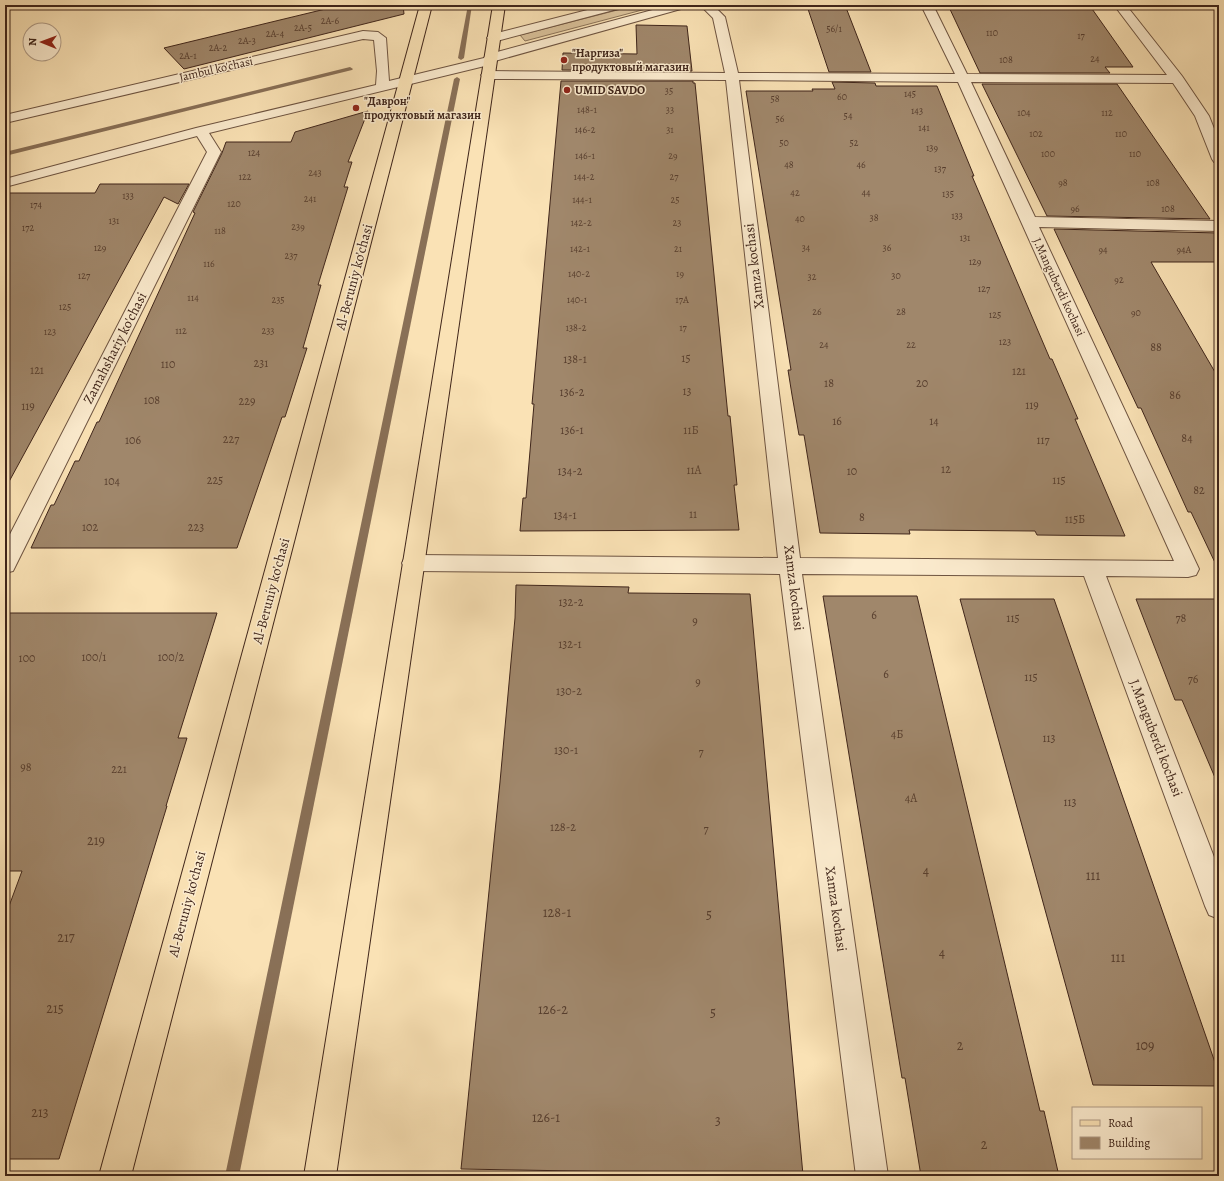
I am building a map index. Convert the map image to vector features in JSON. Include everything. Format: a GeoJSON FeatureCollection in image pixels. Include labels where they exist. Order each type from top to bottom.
{"type":"FeatureCollection","features":[{"type":"Feature","properties":{"kind":"main road","name":"Al-Beruniy ko’chasi"},"geometry":{"type":"LineString","coordinates":[[114,1176],[426,5]]}},
{"type":"Feature","properties":{"kind":"main road"},"geometry":{"type":"LineString","coordinates":[[320,1176],[499,5]]}},
{"type":"Feature","properties":{"kind":"street"},"geometry":{"type":"LineString","coordinates":[[490,58],[621,5]]}},
{"type":"Feature","properties":{"kind":"street"},"geometry":{"type":"LineString","coordinates":[[5,183],[406,81],[684,5]]}},
{"type":"Feature","properties":{"kind":"street","name":"Xamza kochasi"},"geometry":{"type":"LineString","coordinates":[[706,5],[719,17],[732,76],[790,565],[872,1176]]}},
{"type":"Feature","properties":{"kind":"street","name":"J.Manguberdi kochasi"},"geometry":{"type":"LineString","coordinates":[[927,5],[963,78],[1188,570],[1092,569],[1219,906]]}},
{"type":"Feature","properties":{"kind":"street"},"geometry":{"type":"LineString","coordinates":[[1120,5],[1177,78],[1202,116],[1219,159]]}},
{"type":"Feature","properties":{"kind":"street","name":"Jambul ko'chasi"},"geometry":{"type":"LineString","coordinates":[[5,119],[362,35],[374,35],[380,38],[383,71],[382,87]]}},
{"type":"Feature","properties":{"kind":"street"},"geometry":{"type":"LineString","coordinates":[[490,58],[732,76],[1177,78]]}},
{"type":"Feature","properties":{"kind":"street","name":"Zamahshariy ko'chasi"},"geometry":{"type":"LineString","coordinates":[[5,565],[214,152],[201,132]]}},
{"type":"Feature","properties":{"kind":"street"},"geometry":{"type":"LineString","coordinates":[[1029,222],[1219,226]]}},
{"type":"Feature","properties":{"kind":"street"},"geometry":{"type":"LineString","coordinates":[[414,563],[790,565],[1092,569]]}},
{"type":"Feature","properties":{"kind":"shaded area"},"geometry":{"type":"Polygon","coordinates":[[[637,5],[661,5],[525,41],[520,35],[637,5]]]}},
{"type":"Feature","properties":{"kind":"building"},"geometry":{"type":"Polygon","coordinates":[[[342,5],[403,5],[404,14],[184,69],[164,48],[342,5]]]}},
{"type":"Feature","properties":{"kind":"building"},"geometry":{"type":"Polygon","coordinates":[[[845,5],[871,72],[829,72],[807,6],[845,5]]]}},
{"type":"Feature","properties":{"kind":"building"},"geometry":{"type":"Polygon","coordinates":[[[948,5],[1090,6],[1133,67],[1105,67],[1110,73],[980,73],[948,5]]]}},
{"type":"Feature","properties":{"kind":"building"},"geometry":{"type":"Polygon","coordinates":[[[636,25],[687,26],[692,71],[562,70],[563,53],[637,54],[636,25]]]}},
{"type":"Feature","properties":{"kind":"building"},"geometry":{"type":"Polygon","coordinates":[[[561,81],[693,81],[693,83],[695,83],[728,416],[730,416],[737,485],[734,485],[739,530],[520,531],[523,498],[526,498],[534,404],[532,404],[561,81]]]}},
{"type":"Feature","properties":{"kind":"building"},"geometry":{"type":"Polygon","coordinates":[[[832,82],[875,83],[876,86],[937,86],[974,176],[972,176],[1050,359],[1052,359],[1078,419],[1075,419],[1125,536],[1037,535],[1035,531],[909,530],[910,534],[820,533],[804,435],[799,435],[792,395],[788,370],[791,370],[746,91],[813,91],[812,89],[835,89],[832,82]]]}},
{"type":"Feature","properties":{"kind":"building"},"geometry":{"type":"Polygon","coordinates":[[[982,84],[1117,84],[1210,219],[1047,216],[982,84]]]}},
{"type":"Feature","properties":{"kind":"building"},"geometry":{"type":"Polygon","coordinates":[[[368,111],[348,162],[352,162],[344,187],[348,187],[318,285],[321,285],[303,348],[307,348],[285,417],[282,417],[237,548],[31,548],[51,505],[54,505],[75,461],[79,461],[97,422],[99,422],[226,142],[291,142],[295,132],[368,111]]]}},
{"type":"Feature","properties":{"kind":"building"},"geometry":{"type":"Polygon","coordinates":[[[100,184],[189,184],[178,204],[164,197],[5,489],[5,193],[95,193],[100,184]]]}},
{"type":"Feature","properties":{"kind":"building"},"geometry":{"type":"Polygon","coordinates":[[[1054,229],[1219,233],[1219,262],[1151,262],[1219,379],[1219,571],[1191,512],[1188,512],[1141,408],[1138,408],[1054,229]]]}},
{"type":"Feature","properties":{"kind":"building"},"geometry":{"type":"Polygon","coordinates":[[[516,585],[629,587],[628,593],[750,594],[803,1175],[461,1169],[500,782],[515,618],[516,585]]]}},
{"type":"Feature","properties":{"kind":"building"},"geometry":{"type":"Polygon","coordinates":[[[823,596],[917,596],[1040,1111],[1044,1111],[1059,1176],[921,1176],[905,1078],[902,1078],[823,596]]]}},
{"type":"Feature","properties":{"kind":"building"},"geometry":{"type":"Polygon","coordinates":[[[960,599],[1054,599],[1219,1074],[1219,1086],[1093,1085],[960,599]]]}},
{"type":"Feature","properties":{"kind":"building"},"geometry":{"type":"Polygon","coordinates":[[[1136,599],[1219,599],[1219,787],[1182,700],[1175,700],[1136,599]]]}},
{"type":"Feature","properties":{"kind":"building"},"geometry":{"type":"Polygon","coordinates":[[[5,613],[217,613],[178,738],[187,738],[59,1159],[5,1159],[5,917],[22,871],[5,871],[5,613]]]}},
{"type":"Feature","properties":{"kind":"waterway"},"geometry":{"type":"LineString","coordinates":[[461,58],[470,5]]}},
{"type":"Feature","properties":{"kind":"waterway"},"geometry":{"type":"LineString","coordinates":[[5,154],[350,69]]}},
{"type":"Feature","properties":{"kind":"waterway"},"geometry":{"type":"LineString","coordinates":[[232,1176],[457,79]]}},
{"type":"Feature","properties":{"kind":"place","name":"\"Наргиза\" продуктовый магазин"},"geometry":{"type":"Point","coordinates":[564,60]}},
{"type":"Feature","properties":{"kind":"place","name":"UMID SAVDO"},"geometry":{"type":"Point","coordinates":[567,90]}},
{"type":"Feature","properties":{"kind":"place","name":"\"Даврон\" продуктовый магазин"},"geometry":{"type":"Point","coordinates":[356,108]}}]}
